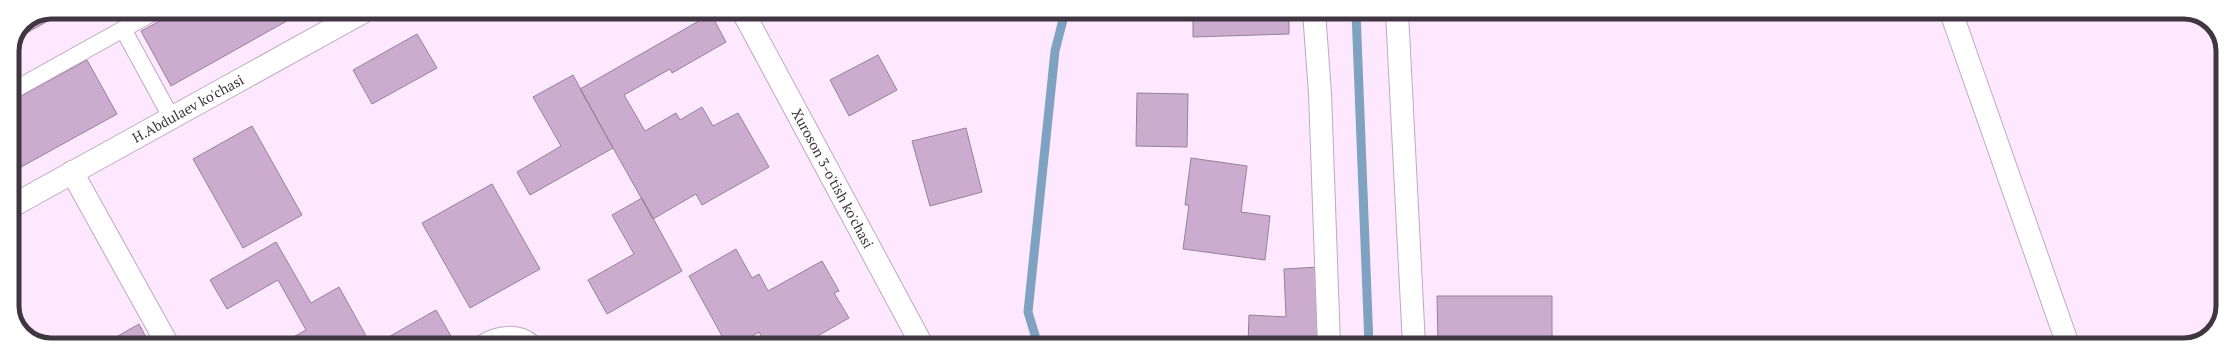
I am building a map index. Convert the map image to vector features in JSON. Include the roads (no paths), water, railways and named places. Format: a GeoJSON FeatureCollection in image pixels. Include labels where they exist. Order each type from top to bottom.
{"type":"FeatureCollection","features":[{"type":"Feature","properties":{"kind":"street","name":"H.Abdulaev ko'chasi"},"geometry":{"type":"LineString","coordinates":[[19,202],[350,19]]}},
{"type":"Feature","properties":{"kind":"street","name":"Xuroson 3-o'tish ko'chasi"},"geometry":{"type":"LineString","coordinates":[[746,19],[918,338]]}},
{"type":"Feature","properties":{"kind":"street"},"geometry":{"type":"LineString","coordinates":[[1315,19],[1320,93],[1328,338]]}},
{"type":"Feature","properties":{"kind":"street"},"geometry":{"type":"LineString","coordinates":[[1397,19],[1414,338]]}},
{"type":"Feature","properties":{"kind":"street"},"geometry":{"type":"LineString","coordinates":[[1953,19],[2066,338]]}},
{"type":"Feature","properties":{"kind":"street"},"geometry":{"type":"LineString","coordinates":[[72,172],[164,338]]}},
{"type":"Feature","properties":{"kind":"street"},"geometry":{"type":"LineString","coordinates":[[504,338],[517,338]]}},
{"type":"Feature","properties":{"kind":"lane"},"geometry":{"type":"LineString","coordinates":[[19,87],[141,19]]}},
{"type":"Feature","properties":{"kind":"lane"},"geometry":{"type":"LineString","coordinates":[[123,29],[172,117]]}},
{"type":"Feature","properties":{"kind":"waterway"},"geometry":{"type":"LineString","coordinates":[[1036,338],[1028,312],[1055,51],[1063,19]]}},
{"type":"Feature","properties":{"kind":"waterway"},"geometry":{"type":"LineString","coordinates":[[1356,19],[1369,338]]}}]}
